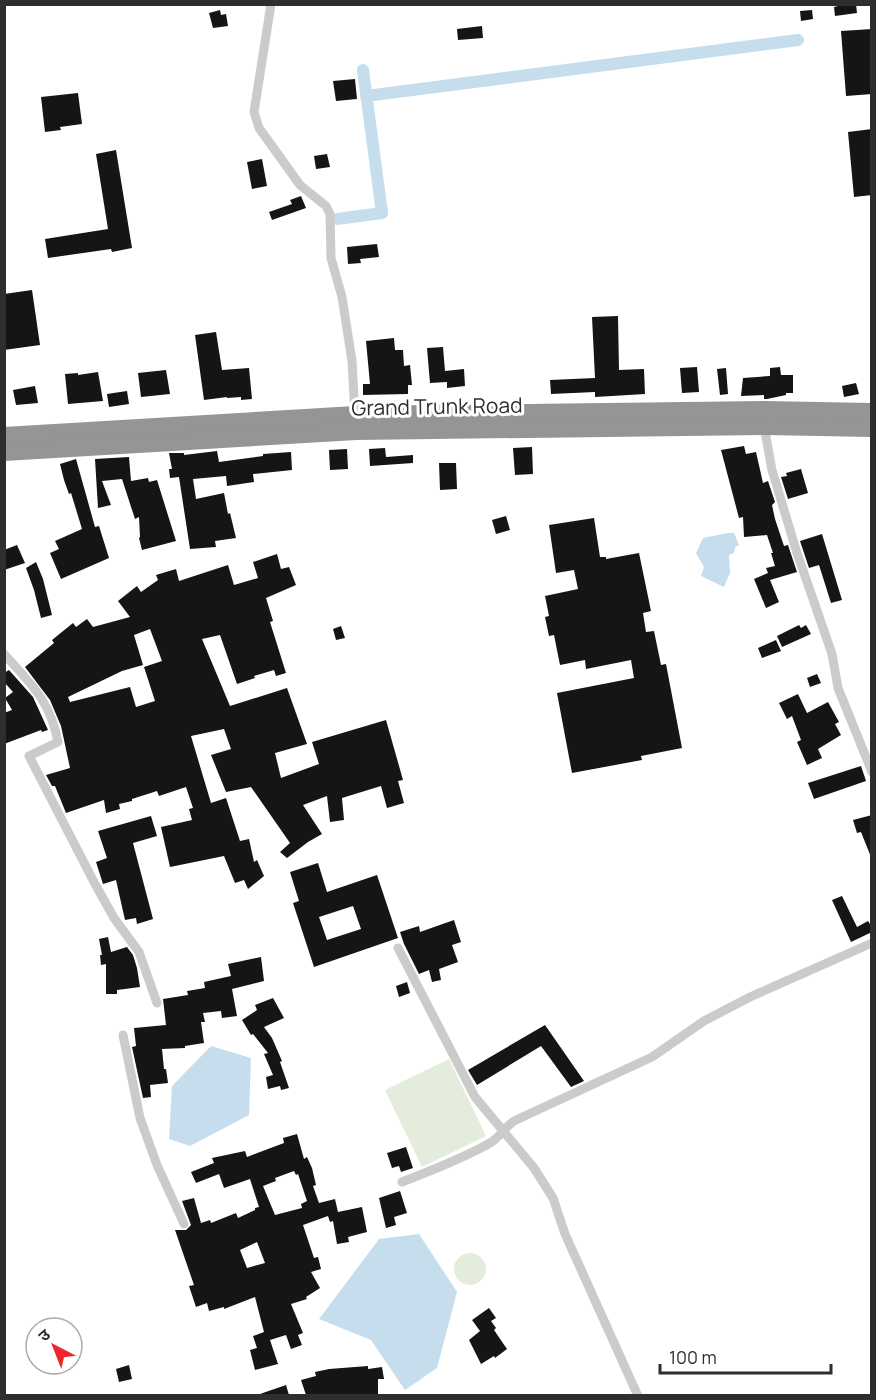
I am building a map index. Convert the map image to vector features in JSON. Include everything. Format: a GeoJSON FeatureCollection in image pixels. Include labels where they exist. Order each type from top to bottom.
{"type":"FeatureCollection","features":[{"type":"Feature","properties":{"kind":"highway","name":"Grand Trunk Road"},"geometry":{"type":"LineString","coordinates":[[4,435],[60,439],[178,433],[356,430],[411,422],[790,419],[872,412]]}},
{"type":"Feature","properties":{"kind":"highway","name":"Grand Trunk Road"},"geometry":{"type":"LineString","coordinates":[[178,433],[355,414],[411,422]]}},
{"type":"Feature","properties":{"kind":"highway","name":"Grand Trunk Road"},"geometry":{"type":"LineString","coordinates":[[558,420],[764,426],[790,419],[872,428]]}},
{"type":"Feature","properties":{"kind":"highway","name":"Grand Trunk Road"},"geometry":{"type":"LineString","coordinates":[[4,452],[60,439]]}},
{"type":"Feature","properties":{"kind":"street"},"geometry":{"type":"LineString","coordinates":[[271,4],[254,112],[259,128],[300,185],[326,206],[330,214],[331,258],[342,297],[352,361],[355,414]]}},
{"type":"Feature","properties":{"kind":"street"},"geometry":{"type":"LineString","coordinates":[[764,426],[772,470],[796,553],[832,654],[838,688],[872,772]]}},
{"type":"Feature","properties":{"kind":"street"},"geometry":{"type":"LineString","coordinates":[[4,654],[46,702],[53,719],[58,742],[29,756],[94,884],[114,918],[140,952],[157,1003]]}},
{"type":"Feature","properties":{"kind":"street"},"geometry":{"type":"LineString","coordinates":[[402,1182],[469,1155],[493,1142],[508,1125],[652,1057],[728,1008],[872,943]]}},
{"type":"Feature","properties":{"kind":"street"},"geometry":{"type":"LineString","coordinates":[[398,948],[475,1097],[534,1168],[553,1198],[565,1234],[638,1395]]}},
{"type":"Feature","properties":{"kind":"street"},"geometry":{"type":"LineString","coordinates":[[123,1035],[140,1118],[157,1165],[184,1224]]}},
{"type":"Feature","properties":{"kind":"green space"},"geometry":{"type":"Polygon","coordinates":[[[449,1059],[486,1136],[422,1167],[385,1090],[449,1059]]]}},
{"type":"Feature","properties":{"kind":"green space"},"geometry":{"type":"Polygon","coordinates":[[[470,1253],[481,1258],[486,1269],[481,1280],[470,1285],[459,1280],[454,1269],[459,1258],[470,1253]]]}},
{"type":"Feature","properties":{"kind":"water"},"geometry":{"type":"Polygon","coordinates":[[[734,533],[739,545],[735,547],[734,553],[729,555],[730,573],[724,587],[701,576],[704,567],[696,553],[703,538],[734,533]]]}},
{"type":"Feature","properties":{"kind":"water"},"geometry":{"type":"Polygon","coordinates":[[[211,1046],[251,1058],[249,1115],[190,1146],[169,1139],[172,1086],[211,1046]]]}},
{"type":"Feature","properties":{"kind":"water"},"geometry":{"type":"Polygon","coordinates":[[[419,1234],[457,1292],[437,1368],[405,1390],[371,1340],[319,1319],[379,1239],[419,1234]]]}},
{"type":"Feature","properties":{"kind":"building"},"geometry":{"type":"Polygon","coordinates":[[[856,4],[857,13],[835,16],[834,7],[856,4]]]}},
{"type":"Feature","properties":{"kind":"building"},"geometry":{"type":"Polygon","coordinates":[[[220,10],[221,15],[226,14],[228,26],[213,28],[209,13],[220,10]]]}},
{"type":"Feature","properties":{"kind":"building"},"geometry":{"type":"Polygon","coordinates":[[[812,10],[813,19],[801,21],[800,11],[812,10]]]}},
{"type":"Feature","properties":{"kind":"building"},"geometry":{"type":"Polygon","coordinates":[[[482,26],[483,38],[458,40],[457,29],[482,26]]]}},
{"type":"Feature","properties":{"kind":"building"},"geometry":{"type":"Polygon","coordinates":[[[872,29],[872,94],[846,96],[841,31],[872,29]]]}},
{"type":"Feature","properties":{"kind":"building"},"geometry":{"type":"Polygon","coordinates":[[[355,79],[357,99],[336,101],[333,81],[355,79]]]}},
{"type":"Feature","properties":{"kind":"building"},"geometry":{"type":"Polygon","coordinates":[[[78,93],[82,124],[45,132],[41,97],[78,93]]]}},
{"type":"Feature","properties":{"kind":"building"},"geometry":{"type":"Polygon","coordinates":[[[872,129],[872,195],[854,197],[848,132],[872,129]]]}},
{"type":"Feature","properties":{"kind":"building"},"geometry":{"type":"Polygon","coordinates":[[[116,150],[132,248],[48,258],[45,239],[108,229],[96,154],[116,150]]]}},
{"type":"Feature","properties":{"kind":"building"},"geometry":{"type":"Polygon","coordinates":[[[327,154],[330,167],[316,169],[314,156],[327,154]]]}},
{"type":"Feature","properties":{"kind":"building"},"geometry":{"type":"Polygon","coordinates":[[[262,159],[267,186],[252,189],[247,162],[262,159]]]}},
{"type":"Feature","properties":{"kind":"building"},"geometry":{"type":"Polygon","coordinates":[[[301,196],[306,208],[272,220],[269,212],[292,204],[290,200],[301,196]]]}},
{"type":"Feature","properties":{"kind":"building"},"geometry":{"type":"Polygon","coordinates":[[[377,244],[379,257],[360,259],[361,263],[348,264],[347,247],[377,244]]]}},
{"type":"Feature","properties":{"kind":"building"},"geometry":{"type":"Polygon","coordinates":[[[32,290],[40,345],[4,350],[4,294],[32,290]]]}},
{"type":"Feature","properties":{"kind":"building"},"geometry":{"type":"Polygon","coordinates":[[[618,316],[619,370],[644,369],[645,394],[595,397],[595,392],[551,394],[550,380],[595,378],[592,317],[618,316]]]}},
{"type":"Feature","properties":{"kind":"building"},"geometry":{"type":"Polygon","coordinates":[[[216,332],[222,370],[249,368],[252,399],[241,400],[241,397],[227,397],[204,400],[195,335],[216,332]]]}},
{"type":"Feature","properties":{"kind":"building"},"geometry":{"type":"Polygon","coordinates":[[[394,338],[395,350],[403,350],[404,366],[410,365],[412,385],[408,385],[408,394],[363,395],[363,384],[370,384],[366,341],[394,338]]]}},
{"type":"Feature","properties":{"kind":"building"},"geometry":{"type":"Polygon","coordinates":[[[443,347],[445,371],[464,369],[465,386],[447,388],[447,382],[430,383],[427,348],[443,347]]]}},
{"type":"Feature","properties":{"kind":"building"},"geometry":{"type":"Polygon","coordinates":[[[697,367],[699,392],[682,393],[680,368],[697,367]]]}},
{"type":"Feature","properties":{"kind":"building"},"geometry":{"type":"Polygon","coordinates":[[[780,367],[781,375],[793,375],[793,393],[767,399],[764,399],[764,395],[741,396],[743,378],[770,376],[770,368],[780,367]]]}},
{"type":"Feature","properties":{"kind":"building"},"geometry":{"type":"Polygon","coordinates":[[[726,368],[728,394],[720,395],[717,369],[726,368]]]}},
{"type":"Feature","properties":{"kind":"building"},"geometry":{"type":"Polygon","coordinates":[[[166,370],[170,394],[141,397],[138,373],[166,370]]]}},
{"type":"Feature","properties":{"kind":"building"},"geometry":{"type":"Polygon","coordinates":[[[98,372],[103,401],[68,404],[65,374],[98,372]]]}},
{"type":"Feature","properties":{"kind":"building"},"geometry":{"type":"Polygon","coordinates":[[[856,383],[859,394],[844,397],[842,386],[856,383]]]}},
{"type":"Feature","properties":{"kind":"building"},"geometry":{"type":"Polygon","coordinates":[[[35,386],[38,403],[16,405],[13,390],[35,386]]]}},
{"type":"Feature","properties":{"kind":"building"},"geometry":{"type":"Polygon","coordinates":[[[127,391],[129,404],[109,407],[107,394],[127,391]]]}},
{"type":"Feature","properties":{"kind":"building"},"geometry":{"type":"Polygon","coordinates":[[[744,446],[746,454],[756,452],[763,483],[768,481],[775,502],[772,505],[784,546],[788,545],[797,572],[770,580],[779,602],[766,608],[754,579],[768,573],[766,568],[775,566],[771,553],[773,553],[767,535],[744,537],[743,517],[739,518],[721,450],[744,446]]]}},
{"type":"Feature","properties":{"kind":"building"},"geometry":{"type":"Polygon","coordinates":[[[532,447],[533,474],[515,475],[513,448],[532,447]]]}},
{"type":"Feature","properties":{"kind":"building"},"geometry":{"type":"Polygon","coordinates":[[[385,448],[386,457],[413,455],[413,463],[370,466],[369,449],[385,448]]]}},
{"type":"Feature","properties":{"kind":"building"},"geometry":{"type":"Polygon","coordinates":[[[347,449],[348,469],[330,470],[329,450],[347,449]]]}},
{"type":"Feature","properties":{"kind":"building"},"geometry":{"type":"Polygon","coordinates":[[[217,451],[219,462],[263,456],[263,454],[291,452],[292,470],[253,474],[254,482],[227,486],[226,476],[193,479],[196,499],[224,493],[236,538],[215,541],[216,547],[190,549],[179,477],[170,478],[169,469],[172,469],[169,453],[184,453],[184,455],[217,451]]]}},
{"type":"Feature","properties":{"kind":"building"},"geometry":{"type":"Polygon","coordinates":[[[129,457],[131,481],[148,478],[149,482],[157,480],[176,541],[142,550],[139,538],[139,517],[135,519],[122,479],[102,481],[111,505],[98,508],[95,459],[129,457]]]}},
{"type":"Feature","properties":{"kind":"building"},"geometry":{"type":"Polygon","coordinates":[[[76,459],[95,527],[99,526],[109,558],[61,579],[50,553],[59,549],[55,541],[82,529],[60,464],[76,459]]]}},
{"type":"Feature","properties":{"kind":"building"},"geometry":{"type":"Polygon","coordinates":[[[439,463],[456,463],[457,489],[440,490],[439,463]]]}},
{"type":"Feature","properties":{"kind":"building"},"geometry":{"type":"Polygon","coordinates":[[[801,469],[808,493],[788,499],[781,477],[787,476],[786,473],[801,469]]]}},
{"type":"Feature","properties":{"kind":"building"},"geometry":{"type":"Polygon","coordinates":[[[506,516],[510,530],[496,534],[492,520],[506,516]]]}},
{"type":"Feature","properties":{"kind":"building"},"geometry":{"type":"Polygon","coordinates":[[[594,518],[600,557],[606,557],[606,559],[639,553],[651,611],[643,613],[646,632],[654,631],[661,665],[666,664],[682,748],[641,756],[642,760],[572,773],[557,693],[634,678],[631,660],[586,669],[585,660],[560,665],[554,635],[549,636],[545,617],[549,616],[545,596],[578,589],[574,570],[556,573],[549,525],[594,518]]]}},
{"type":"Feature","properties":{"kind":"building"},"geometry":{"type":"Polygon","coordinates":[[[822,534],[842,600],[831,603],[819,565],[809,568],[800,541],[822,534]]]}},
{"type":"Feature","properties":{"kind":"building"},"geometry":{"type":"Polygon","coordinates":[[[17,545],[25,563],[4,570],[4,550],[17,545]]]}},
{"type":"Feature","properties":{"kind":"building"},"geometry":{"type":"Polygon","coordinates":[[[277,554],[281,569],[289,567],[296,585],[266,598],[273,621],[270,622],[286,673],[276,676],[274,670],[237,684],[220,635],[202,639],[230,706],[287,688],[307,744],[275,753],[281,778],[319,764],[312,742],[386,720],[403,780],[398,781],[404,803],[387,808],[381,786],[342,798],[344,820],[330,822],[327,796],[303,805],[322,834],[287,858],[280,852],[290,843],[251,787],[226,792],[211,755],[231,749],[224,729],[191,736],[211,803],[226,798],[240,841],[249,839],[254,862],[257,860],[264,876],[248,889],[244,880],[235,883],[224,856],[170,867],[161,827],[192,820],[189,809],[193,808],[186,787],[159,796],[157,791],[132,799],[132,801],[119,804],[120,809],[106,813],[104,800],[66,813],[55,786],[52,786],[46,775],[70,768],[61,726],[50,700],[25,667],[54,643],[52,640],[73,623],[76,627],[87,619],[93,627],[130,617],[118,601],[137,586],[141,592],[158,580],[156,575],[176,569],[179,581],[228,565],[234,585],[258,578],[253,562],[277,554]],[[150,629],[134,635],[143,665],[122,671],[68,697],[70,702],[130,687],[136,707],[155,701],[144,667],[162,661],[150,629]]]}},
{"type":"Feature","properties":{"kind":"building"},"geometry":{"type":"Polygon","coordinates":[[[36,562],[52,615],[41,618],[26,568],[36,562]]]}},
{"type":"Feature","properties":{"kind":"building"},"geometry":{"type":"Polygon","coordinates":[[[799,625],[801,628],[806,625],[811,634],[782,647],[777,636],[799,625]]]}},
{"type":"Feature","properties":{"kind":"building"},"geometry":{"type":"Polygon","coordinates":[[[341,626],[345,638],[336,640],[333,629],[341,626]]]}},
{"type":"Feature","properties":{"kind":"building"},"geometry":{"type":"Polygon","coordinates":[[[776,640],[781,651],[762,658],[758,648],[776,640]]]}},
{"type":"Feature","properties":{"kind":"building"},"geometry":{"type":"Polygon","coordinates":[[[9,670],[33,697],[48,730],[42,732],[41,730],[4,744],[4,713],[12,710],[5,698],[13,692],[4,682],[4,673],[9,670]]]}},
{"type":"Feature","properties":{"kind":"building"},"geometry":{"type":"Polygon","coordinates":[[[817,674],[821,683],[810,687],[807,678],[817,674]]]}},
{"type":"Feature","properties":{"kind":"building"},"geometry":{"type":"Polygon","coordinates":[[[798,694],[807,713],[828,702],[839,722],[835,724],[841,735],[818,749],[822,758],[807,765],[797,742],[801,740],[792,716],[787,719],[779,703],[798,694]]]}},
{"type":"Feature","properties":{"kind":"building"},"geometry":{"type":"Polygon","coordinates":[[[861,766],[866,781],[814,799],[808,783],[861,766]]]}},
{"type":"Feature","properties":{"kind":"building"},"geometry":{"type":"Polygon","coordinates":[[[872,815],[871,857],[861,832],[857,833],[853,820],[872,815]]]}},
{"type":"Feature","properties":{"kind":"building"},"geometry":{"type":"Polygon","coordinates":[[[151,816],[157,836],[133,843],[153,919],[137,924],[136,918],[125,920],[116,880],[103,884],[96,862],[107,858],[98,831],[151,816]]]}},
{"type":"Feature","properties":{"kind":"building"},"geometry":{"type":"Polygon","coordinates":[[[318,863],[327,892],[377,875],[398,938],[314,967],[293,903],[299,901],[290,872],[318,863]],[[353,906],[319,917],[327,940],[361,929],[353,906]]]}},
{"type":"Feature","properties":{"kind":"building"},"geometry":{"type":"Polygon","coordinates":[[[842,896],[857,927],[868,921],[872,927],[872,932],[851,942],[832,900],[842,896]]]}},
{"type":"Feature","properties":{"kind":"building"},"geometry":{"type":"Polygon","coordinates":[[[454,920],[461,942],[452,945],[458,962],[439,969],[441,980],[432,982],[429,970],[419,974],[400,932],[419,926],[420,932],[454,920]]]}},
{"type":"Feature","properties":{"kind":"building"},"geometry":{"type":"Polygon","coordinates":[[[108,937],[111,952],[127,947],[133,955],[140,987],[117,990],[117,994],[106,994],[106,964],[101,965],[99,939],[108,937]]]}},
{"type":"Feature","properties":{"kind":"building"},"geometry":{"type":"Polygon","coordinates":[[[261,957],[264,981],[232,989],[237,1016],[222,1018],[221,1011],[203,1013],[205,1022],[201,1022],[204,1043],[185,1046],[185,1048],[162,1049],[168,1083],[150,1085],[151,1097],[143,1098],[132,1047],[136,1046],[134,1028],[166,1025],[163,999],[188,995],[187,991],[205,988],[204,982],[231,976],[228,964],[261,957]]]}},
{"type":"Feature","properties":{"kind":"building"},"geometry":{"type":"Polygon","coordinates":[[[407,982],[410,993],[399,997],[396,986],[407,982]]]}},
{"type":"Feature","properties":{"kind":"building"},"geometry":{"type":"Polygon","coordinates":[[[273,998],[284,1018],[264,1027],[272,1038],[282,1061],[280,1062],[289,1088],[281,1090],[280,1086],[268,1089],[266,1077],[273,1075],[264,1054],[268,1053],[253,1034],[251,1035],[242,1020],[257,1010],[255,1005],[273,998]]]}},
{"type":"Feature","properties":{"kind":"building"},"geometry":{"type":"Polygon","coordinates":[[[545,1025],[584,1081],[571,1087],[541,1046],[477,1085],[468,1070],[545,1025]]]}},
{"type":"Feature","properties":{"kind":"building"},"geometry":{"type":"Polygon","coordinates":[[[297,1134],[304,1159],[307,1157],[312,1168],[316,1185],[313,1186],[319,1203],[335,1199],[338,1212],[362,1207],[367,1232],[348,1237],[349,1242],[337,1244],[333,1221],[330,1222],[328,1216],[303,1225],[314,1258],[318,1257],[321,1269],[311,1272],[320,1288],[306,1297],[307,1299],[291,1304],[303,1333],[298,1335],[302,1345],[291,1349],[286,1335],[270,1340],[278,1364],[255,1370],[250,1350],[257,1348],[253,1336],[264,1332],[255,1297],[224,1309],[224,1307],[209,1311],[207,1303],[196,1307],[189,1286],[194,1285],[175,1230],[186,1230],[191,1225],[182,1201],[194,1198],[201,1223],[210,1220],[211,1223],[236,1213],[238,1218],[259,1207],[250,1179],[224,1188],[219,1174],[196,1183],[191,1172],[214,1163],[212,1158],[245,1151],[247,1157],[284,1143],[283,1138],[297,1134]],[[294,1171],[275,1178],[276,1181],[263,1186],[275,1215],[302,1208],[301,1204],[307,1201],[298,1174],[296,1175],[294,1171]],[[257,1242],[240,1250],[247,1268],[265,1263],[257,1242]]]}},
{"type":"Feature","properties":{"kind":"building"},"geometry":{"type":"Polygon","coordinates":[[[406,1147],[413,1168],[401,1172],[399,1166],[392,1168],[387,1153],[406,1147]]]}},
{"type":"Feature","properties":{"kind":"building"},"geometry":{"type":"Polygon","coordinates":[[[400,1191],[407,1213],[394,1217],[396,1225],[386,1228],[379,1198],[400,1191]]]}},
{"type":"Feature","properties":{"kind":"building"},"geometry":{"type":"Polygon","coordinates":[[[489,1308],[496,1318],[491,1321],[496,1328],[494,1330],[507,1349],[481,1364],[469,1340],[480,1331],[472,1320],[489,1308]]]}},
{"type":"Feature","properties":{"kind":"building"},"geometry":{"type":"Polygon","coordinates":[[[129,1365],[132,1379],[119,1382],[116,1369],[129,1365]]]}},
{"type":"Feature","properties":{"kind":"building"},"geometry":{"type":"Polygon","coordinates":[[[368,1366],[368,1369],[382,1367],[384,1379],[378,1379],[378,1394],[306,1395],[301,1380],[316,1376],[315,1372],[329,1369],[368,1366]]]}},
{"type":"Feature","properties":{"kind":"building"},"geometry":{"type":"Polygon","coordinates":[[[286,1385],[289,1395],[260,1395],[260,1394],[286,1385]]]}},
{"type":"Feature","properties":{"kind":"waterway"},"geometry":{"type":"LineString","coordinates":[[366,96],[798,40]]}},
{"type":"Feature","properties":{"kind":"waterway"},"geometry":{"type":"LineString","coordinates":[[337,219],[382,213],[363,70]]}}]}
